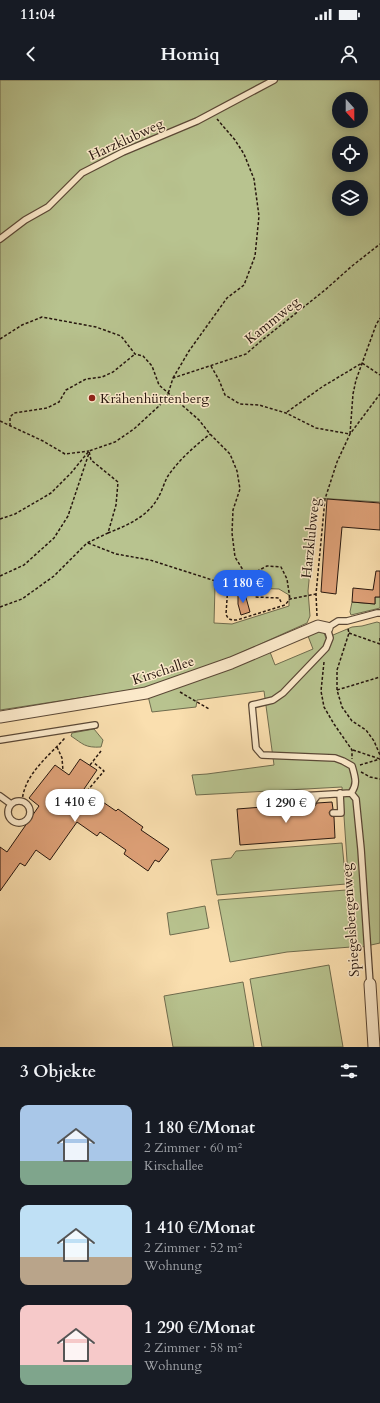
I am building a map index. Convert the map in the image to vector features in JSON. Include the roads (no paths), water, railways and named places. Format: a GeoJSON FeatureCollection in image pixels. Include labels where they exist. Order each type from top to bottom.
{"type":"FeatureCollection","features":[{"type":"Feature","properties":{"kind":"street","name":"Kirschallee"},"geometry":{"type":"LineString","coordinates":[[0,717],[146,693],[231,663],[323,627]]}},
{"type":"Feature","properties":{"kind":"street","name":"Spiegelsbergenweg"},"geometry":{"type":"LineString","coordinates":[[370,984],[374,1047]]}},
{"type":"Feature","properties":{"kind":"lane","name":"Harzklubweg"},"geometry":{"type":"LineString","coordinates":[[0,239],[24,220],[48,207],[82,173],[123,152],[198,120],[274,80]]}},
{"type":"Feature","properties":{"kind":"lane"},"geometry":{"type":"LineString","coordinates":[[267,807],[266,798],[352,793],[355,788],[356,781],[352,766],[335,758],[262,755],[256,748],[252,705],[272,700],[283,693],[326,648],[330,638],[323,627],[338,621],[347,621],[380,613]]}},
{"type":"Feature","properties":{"kind":"lane"},"geometry":{"type":"LineString","coordinates":[[0,740],[95,725]]}},
{"type":"Feature","properties":{"kind":"lane"},"geometry":{"type":"LineString","coordinates":[[333,813],[341,813],[340,793]]}},
{"type":"Feature","properties":{"kind":"lane","name":"Spiegelsbergenweg"},"geometry":{"type":"LineString","coordinates":[[352,793],[356,799],[361,850],[370,984]]}},
{"type":"Feature","properties":{"kind":"lane"},"geometry":{"type":"LineString","coordinates":[[0,796],[11,804]]}},
{"type":"Feature","properties":{"kind":"lane"},"geometry":{"type":"LineString","coordinates":[[311,804],[317,796]]}},
{"type":"Feature","properties":{"kind":"lane"},"geometry":{"type":"LineString","coordinates":[[16,801],[22,802],[28,806],[30,815],[23,822],[16,822],[12,820],[8,811],[11,804],[16,801]]}},
{"type":"Feature","properties":{"kind":"place","name":"Krähenhüttenberg"},"geometry":{"type":"Point","coordinates":[92,398]}}]}
